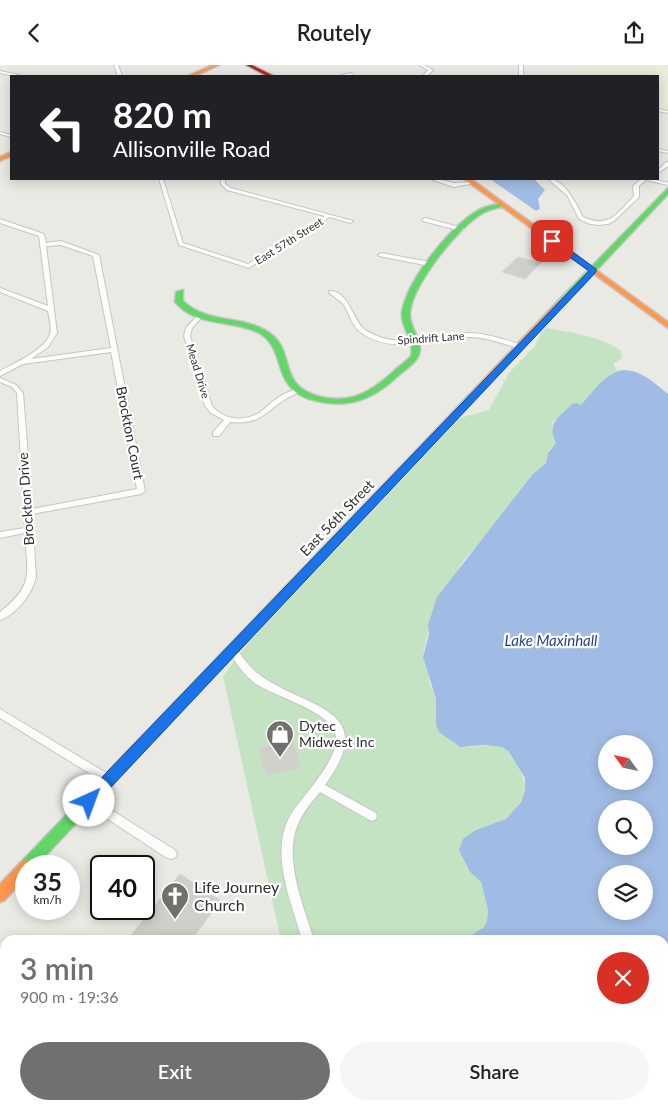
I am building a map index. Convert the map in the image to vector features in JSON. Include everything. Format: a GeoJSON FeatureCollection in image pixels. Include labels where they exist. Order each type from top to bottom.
{"type":"FeatureCollection","features":[{"type":"Feature","properties":{"kind":"street"},"geometry":{"type":"LineString","coordinates":[[193,75],[217,65]]}},
{"type":"Feature","properties":{"kind":"street"},"geometry":{"type":"LineString","coordinates":[[248,65],[269,75]]}},
{"type":"Feature","properties":{"kind":"street"},"geometry":{"type":"LineString","coordinates":[[421,65],[431,70],[426,75]]}},
{"type":"Feature","properties":{"kind":"street"},"geometry":{"type":"LineString","coordinates":[[0,72],[14,75]]}},
{"type":"Feature","properties":{"kind":"street"},"geometry":{"type":"LineString","coordinates":[[347,75],[351,74]]}},
{"type":"Feature","properties":{"kind":"street","name":"East 57th Street"},"geometry":{"type":"LineString","coordinates":[[161,180],[182,245],[249,266],[329,215]]}},
{"type":"Feature","properties":{"kind":"street"},"geometry":{"type":"LineString","coordinates":[[223,180],[223,184],[228,188],[350,221]]}},
{"type":"Feature","properties":{"kind":"street"},"geometry":{"type":"LineString","coordinates":[[436,180],[454,185],[470,181],[668,326]]}},
{"type":"Feature","properties":{"kind":"street"},"geometry":{"type":"LineString","coordinates":[[551,180],[569,194],[579,217],[600,224],[611,223],[637,196],[636,186],[645,180]]}},
{"type":"Feature","properties":{"kind":"street"},"geometry":{"type":"LineString","coordinates":[[650,180],[668,184]]}},
{"type":"Feature","properties":{"kind":"street","name":"East 56th Street"},"geometry":{"type":"LineString","coordinates":[[38,855],[668,190]]}},
{"type":"Feature","properties":{"kind":"street"},"geometry":{"type":"LineString","coordinates":[[180,292],[178,298],[180,305],[187,311],[255,330],[268,336],[275,344],[290,380],[300,390],[313,397],[332,401],[345,401],[366,396],[380,389],[414,357],[417,349],[406,319],[406,311],[421,277],[430,264],[443,246],[480,212],[503,205]]}},
{"type":"Feature","properties":{"kind":"street"},"geometry":{"type":"LineString","coordinates":[[425,220],[461,229]]}},
{"type":"Feature","properties":{"kind":"street"},"geometry":{"type":"LineString","coordinates":[[0,221],[42,235],[54,333],[51,340],[44,347],[0,374]]}},
{"type":"Feature","properties":{"kind":"street","name":"Brockton Court"},"geometry":{"type":"LineString","coordinates":[[26,512],[141,491],[96,255],[61,243],[44,245]]}},
{"type":"Feature","properties":{"kind":"street"},"geometry":{"type":"LineString","coordinates":[[381,255],[430,264]]}},
{"type":"Feature","properties":{"kind":"street"},"geometry":{"type":"LineString","coordinates":[[0,290],[52,309]]}},
{"type":"Feature","properties":{"kind":"street","name":"Spindrift Lane"},"geometry":{"type":"LineString","coordinates":[[331,292],[345,302],[357,325],[366,334],[386,341],[415,341],[478,335],[521,347]]}},
{"type":"Feature","properties":{"kind":"street","name":"Mead Drive"},"geometry":{"type":"LineString","coordinates":[[200,316],[188,331],[190,348],[211,410],[218,416],[229,419]]}},
{"type":"Feature","properties":{"kind":"street"},"geometry":{"type":"LineString","coordinates":[[18,363],[114,349]]}},
{"type":"Feature","properties":{"kind":"street","name":"Brockton Drive"},"geometry":{"type":"LineString","coordinates":[[0,380],[14,386],[20,393],[26,512],[32,579],[23,597],[0,617]]}},
{"type":"Feature","properties":{"kind":"street"},"geometry":{"type":"LineString","coordinates":[[216,434],[229,419],[255,418],[265,413],[278,400],[300,390]]}},
{"type":"Feature","properties":{"kind":"street"},"geometry":{"type":"LineString","coordinates":[[0,535],[28,530]]}},
{"type":"Feature","properties":{"kind":"street"},"geometry":{"type":"LineString","coordinates":[[232,650],[254,677],[323,714],[338,728],[342,738],[340,749],[318,786],[296,814],[287,840],[290,871],[307,935]]}},
{"type":"Feature","properties":{"kind":"street"},"geometry":{"type":"LineString","coordinates":[[0,713],[108,780]]}},
{"type":"Feature","properties":{"kind":"street"},"geometry":{"type":"LineString","coordinates":[[318,786],[372,816]]}},
{"type":"Feature","properties":{"kind":"street"},"geometry":{"type":"LineString","coordinates":[[89,801],[171,855]]}},
{"type":"Feature","properties":{"kind":"street","name":"East 56th Street"},"geometry":{"type":"LineString","coordinates":[[0,895],[15,879]]}},
{"type":"Feature","properties":{"kind":"shaded area"},"geometry":{"type":"Polygon","coordinates":[[[579,65],[668,65],[668,110],[659,108],[659,75],[565,75],[579,65]]]}},
{"type":"Feature","properties":{"kind":"green space"},"geometry":{"type":"Polygon","coordinates":[[[546,328],[565,331],[585,335],[613,346],[621,351],[622,358],[613,364],[618,371],[602,381],[581,406],[571,406],[553,422],[552,428],[557,443],[549,450],[546,463],[532,475],[490,531],[465,559],[435,603],[424,650],[430,684],[436,699],[436,725],[450,740],[460,746],[498,746],[504,748],[524,779],[525,785],[522,798],[507,818],[499,823],[470,872],[481,882],[488,910],[487,921],[484,927],[472,935],[280,935],[223,676],[248,643],[460,418],[489,410],[509,373],[535,346],[541,333],[546,328]]]}},
{"type":"Feature","properties":{"kind":"water"},"geometry":{"type":"Polygon","coordinates":[[[491,180],[535,180],[545,190],[538,199],[540,209],[536,211],[491,180]]]}},
{"type":"Feature","properties":{"kind":"water","name":"Lake Maxinhall"},"geometry":{"type":"Polygon","coordinates":[[[622,370],[641,374],[668,394],[668,935],[472,935],[484,927],[487,921],[488,910],[481,882],[470,872],[459,850],[463,839],[476,830],[506,819],[521,802],[525,790],[525,778],[508,751],[502,747],[485,745],[460,747],[439,732],[436,725],[436,699],[423,657],[429,634],[428,625],[437,597],[532,475],[546,463],[548,453],[556,443],[552,430],[555,421],[572,404],[581,405],[599,385],[615,372],[622,370]]]}},
{"type":"Feature","properties":{"kind":"building"},"geometry":{"type":"Polygon","coordinates":[[[518,257],[541,263],[525,279],[502,272],[518,257]]]}},
{"type":"Feature","properties":{"kind":"building","name":"Dytec Midwest Inc"},"geometry":{"type":"Polygon","coordinates":[[[293,740],[301,768],[266,776],[258,748],[293,740]]]}},
{"type":"Feature","properties":{"kind":"building","name":"Life Journey Church"},"geometry":{"type":"Polygon","coordinates":[[[180,874],[221,901],[195,935],[131,935],[143,920],[155,920],[155,905],[180,874]]]}},
{"type":"Feature","properties":{"kind":"traffic: fast"},"geometry":{"type":"LineString","coordinates":[[561,303],[668,190]]}},
{"type":"Feature","properties":{"kind":"traffic: fast"},"geometry":{"type":"LineString","coordinates":[[180,292],[179,302],[189,311],[212,320],[250,327],[272,339],[280,350],[292,384],[305,394],[325,401],[358,399],[379,389],[410,363],[415,356],[417,350],[415,339],[408,324],[406,313],[415,287],[434,258],[445,244],[478,213],[503,205]]}},
{"type":"Feature","properties":{"kind":"traffic: fast"},"geometry":{"type":"LineString","coordinates":[[37,855],[414,458]]}},
{"type":"Feature","properties":{"kind":"traffic: slow"},"geometry":{"type":"LineString","coordinates":[[193,75],[217,65]]}},
{"type":"Feature","properties":{"kind":"traffic: slow"},"geometry":{"type":"LineString","coordinates":[[0,159],[10,154]]}},
{"type":"Feature","properties":{"kind":"traffic: slow"},"geometry":{"type":"LineString","coordinates":[[468,180],[668,326]]}},
{"type":"Feature","properties":{"kind":"traffic: slow"},"geometry":{"type":"LineString","coordinates":[[414,458],[561,303]]}},
{"type":"Feature","properties":{"kind":"traffic: slow"},"geometry":{"type":"LineString","coordinates":[[0,895],[15,879]]}},
{"type":"Feature","properties":{"kind":"traffic: jam"},"geometry":{"type":"LineString","coordinates":[[248,65],[269,75]]}},
{"type":"Feature","properties":{"kind":"place","name":"Dytec Midwest Inc"},"geometry":{"type":"Point","coordinates":[280,758]}},
{"type":"Feature","properties":{"kind":"place","name":"Life Journey Church"},"geometry":{"type":"Point","coordinates":[175,920]}},
{"type":"Feature","properties":{"kind":"route"},"geometry":{"type":"LineString","coordinates":[[89,801],[593,271],[552,241]]}}]}
